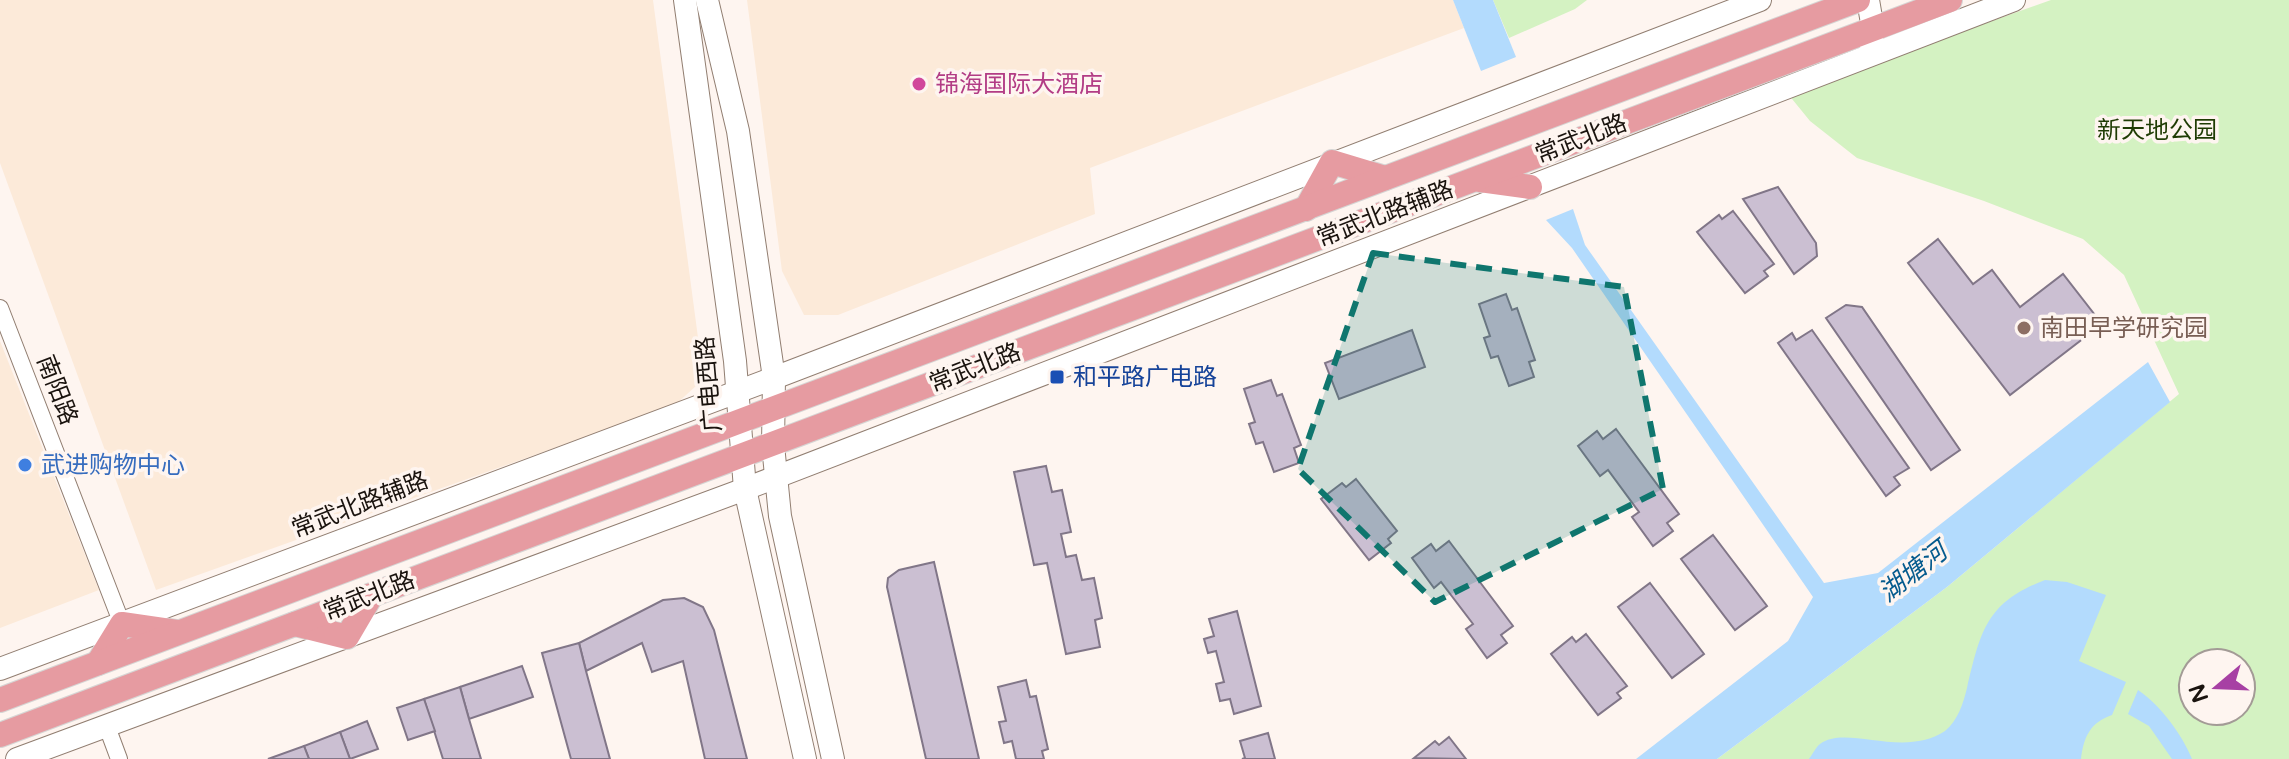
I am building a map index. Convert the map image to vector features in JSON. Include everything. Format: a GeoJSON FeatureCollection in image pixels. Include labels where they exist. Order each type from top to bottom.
{"type":"FeatureCollection","features":[{"type":"Feature","properties":{"kind":"main road","name":"常武北路"},"geometry":{"type":"LineString","coordinates":[[0,735],[1473,180],[1867,39],[1950,0]]}},
{"type":"Feature","properties":{"kind":"main road","name":"常武北路"},"geometry":{"type":"LineString","coordinates":[[0,700],[1847,2]]}},
{"type":"Feature","properties":{"kind":"main road"},"geometry":{"type":"LineString","coordinates":[[1306,209],[1332,162],[1385,178]]}},
{"type":"Feature","properties":{"kind":"main road"},"geometry":{"type":"LineString","coordinates":[[1473,180],[1530,187]]}},
{"type":"Feature","properties":{"kind":"main road"},"geometry":{"type":"LineString","coordinates":[[295,624],[347,637],[371,596]]}},
{"type":"Feature","properties":{"kind":"main road"},"geometry":{"type":"LineString","coordinates":[[98,663],[122,624],[179,633]]}},
{"type":"Feature","properties":{"kind":"street","name":"广电西路"},"geometry":{"type":"LineString","coordinates":[[685,0],[738,390],[745,489],[805,759]]}},
{"type":"Feature","properties":{"kind":"street"},"geometry":{"type":"LineString","coordinates":[[707,0],[738,131],[774,378],[773,445],[780,516],[833,759]]}},
{"type":"Feature","properties":{"kind":"street"},"geometry":{"type":"LineString","coordinates":[[774,378],[1760,0]]}},
{"type":"Feature","properties":{"kind":"street"},"geometry":{"type":"LineString","coordinates":[[1867,39],[1868,0]]}},
{"type":"Feature","properties":{"kind":"street","name":"常武北路辅路"},"geometry":{"type":"LineString","coordinates":[[745,489],[1530,187],[1867,39],[2014,0]]}},
{"type":"Feature","properties":{"kind":"street"},"geometry":{"type":"LineString","coordinates":[[1847,2],[1867,39]]}},
{"type":"Feature","properties":{"kind":"street","name":"南阳路"},"geometry":{"type":"LineString","coordinates":[[0,308],[122,624]]}},
{"type":"Feature","properties":{"kind":"street","name":"常武北路辅路"},"geometry":{"type":"LineString","coordinates":[[0,669],[774,378]]}},
{"type":"Feature","properties":{"kind":"street"},"geometry":{"type":"LineString","coordinates":[[17,759],[745,489]]}},
{"type":"Feature","properties":{"kind":"street"},"geometry":{"type":"LineString","coordinates":[[106,724],[119,759]]}},
{"type":"Feature","properties":{"kind":"highlighted area"},"geometry":{"type":"Polygon","coordinates":[[[1373,253],[1624,287],[1663,489],[1435,602],[1298,469],[1373,253]]]}},
{"type":"Feature","properties":{"kind":"shaded area"},"geometry":{"type":"Polygon","coordinates":[[[0,0],[653,0],[701,360],[696,386],[675,405],[156,590],[0,163],[0,0]]]}},
{"type":"Feature","properties":{"kind":"shaded area","name":"锦海国际大酒店"},"geometry":{"type":"Polygon","coordinates":[[[747,0],[1453,0],[1464,28],[1090,168],[1095,214],[838,315],[804,315],[782,271],[747,0]]]}},
{"type":"Feature","properties":{"kind":"shaded area","name":"武进购物中心"},"geometry":{"type":"Polygon","coordinates":[[[0,341],[99,590],[0,628],[0,341]]]}},
{"type":"Feature","properties":{"kind":"green space"},"geometry":{"type":"Polygon","coordinates":[[[1493,0],[1587,0],[1575,9],[1509,38],[1493,0]]]}},
{"type":"Feature","properties":{"kind":"green space","name":"新天地公园"},"geometry":{"type":"Polygon","coordinates":[[[2051,0],[2289,0],[2289,759],[1717,759],[1947,587],[2179,394],[2124,275],[2083,239],[1857,158],[1810,121],[1788,94],[2051,0]]]}},
{"type":"Feature","properties":{"kind":"water"},"geometry":{"type":"Polygon","coordinates":[[[1453,0],[1493,0],[1516,57],[1481,71],[1453,0]]]}},
{"type":"Feature","properties":{"kind":"water","name":"湖塘河"},"geometry":{"type":"Polygon","coordinates":[[[1573,209],[1585,245],[1824,583],[1878,573],[2148,362],[2170,402],[1947,587],[1717,759],[1636,759],[1788,641],[1813,597],[1572,248],[1546,220],[1573,209]]]}},
{"type":"Feature","properties":{"kind":"water"},"geometry":{"type":"Polygon","coordinates":[[[2045,580],[2067,582],[2106,595],[2079,661],[2126,682],[2112,715],[2089,731],[2081,759],[1809,759],[1819,745],[1831,739],[1845,737],[1911,742],[1929,739],[1945,731],[1962,706],[1982,634],[1989,621],[2010,598],[2045,580]]]}},
{"type":"Feature","properties":{"kind":"water"},"geometry":{"type":"Polygon","coordinates":[[[2138,690],[2170,721],[2192,759],[2172,759],[2149,726],[2128,714],[2138,690]]]}},
{"type":"Feature","properties":{"kind":"building"},"geometry":{"type":"Polygon","coordinates":[[[1778,187],[1816,243],[1817,256],[1794,274],[1743,199],[1778,187]]]}},
{"type":"Feature","properties":{"kind":"building"},"geometry":{"type":"Polygon","coordinates":[[[1733,211],[1774,264],[1764,271],[1768,276],[1745,293],[1697,232],[1719,215],[1722,219],[1733,211]]]}},
{"type":"Feature","properties":{"kind":"building"},"geometry":{"type":"Polygon","coordinates":[[[1938,239],[1973,284],[1992,270],[2020,307],[2063,274],[2102,324],[2010,395],[1908,263],[1938,239]]]}},
{"type":"Feature","properties":{"kind":"building"},"geometry":{"type":"Polygon","coordinates":[[[1506,294],[1512,310],[1517,308],[1535,360],[1529,362],[1534,377],[1509,386],[1498,356],[1491,358],[1484,338],[1490,336],[1479,304],[1506,294]]]}},
{"type":"Feature","properties":{"kind":"building"},"geometry":{"type":"Polygon","coordinates":[[[1846,305],[1862,307],[1960,450],[1931,470],[1826,318],[1846,305]]]}},
{"type":"Feature","properties":{"kind":"building"},"geometry":{"type":"Polygon","coordinates":[[[1412,330],[1425,367],[1339,399],[1325,363],[1412,330]]]}},
{"type":"Feature","properties":{"kind":"building"},"geometry":{"type":"Polygon","coordinates":[[[1812,330],[1909,468],[1894,477],[1900,485],[1886,496],[1778,343],[1792,333],[1796,340],[1812,330]]]}},
{"type":"Feature","properties":{"kind":"building"},"geometry":{"type":"Polygon","coordinates":[[[1271,380],[1277,396],[1282,394],[1301,445],[1294,448],[1299,463],[1274,472],[1263,442],[1256,444],[1249,424],[1255,422],[1244,389],[1271,380]]]}},
{"type":"Feature","properties":{"kind":"building"},"geometry":{"type":"Polygon","coordinates":[[[1616,429],[1679,514],[1667,523],[1673,531],[1653,546],[1632,517],[1639,512],[1608,470],[1600,476],[1578,446],[1597,431],[1603,439],[1616,429]]]}},
{"type":"Feature","properties":{"kind":"building"},"geometry":{"type":"Polygon","coordinates":[[[1046,466],[1052,492],[1062,490],[1071,532],[1061,534],[1066,557],[1076,555],[1082,580],[1094,578],[1102,618],[1095,620],[1100,647],[1066,654],[1047,563],[1034,565],[1014,472],[1046,466]]]}},
{"type":"Feature","properties":{"kind":"building"},"geometry":{"type":"Polygon","coordinates":[[[1356,479],[1397,531],[1388,539],[1391,543],[1369,560],[1321,499],[1342,483],[1346,487],[1356,479]]]}},
{"type":"Feature","properties":{"kind":"building"},"geometry":{"type":"Polygon","coordinates":[[[1713,535],[1767,606],[1735,630],[1681,559],[1713,535]]]}},
{"type":"Feature","properties":{"kind":"building"},"geometry":{"type":"Polygon","coordinates":[[[1449,541],[1513,626],[1501,635],[1507,643],[1487,658],[1466,629],[1473,624],[1441,582],[1434,588],[1412,558],[1431,544],[1436,551],[1449,541]]]}},
{"type":"Feature","properties":{"kind":"building"},"geometry":{"type":"Polygon","coordinates":[[[934,562],[979,759],[926,759],[887,587],[888,578],[899,570],[934,562]]]}},
{"type":"Feature","properties":{"kind":"building"},"geometry":{"type":"Polygon","coordinates":[[[1650,583],[1704,654],[1672,678],[1618,607],[1650,583]]]}},
{"type":"Feature","properties":{"kind":"building"},"geometry":{"type":"Polygon","coordinates":[[[684,598],[703,607],[714,630],[747,759],[705,759],[683,661],[652,672],[642,643],[586,671],[579,643],[663,600],[684,598]]]}},
{"type":"Feature","properties":{"kind":"building"},"geometry":{"type":"Polygon","coordinates":[[[1237,611],[1261,706],[1234,714],[1230,699],[1220,701],[1216,684],[1224,682],[1216,651],[1208,653],[1204,639],[1214,636],[1209,619],[1237,611]]]}},
{"type":"Feature","properties":{"kind":"building"},"geometry":{"type":"Polygon","coordinates":[[[1586,634],[1627,686],[1617,693],[1621,698],[1598,715],[1551,654],[1572,637],[1576,642],[1586,634]]]}},
{"type":"Feature","properties":{"kind":"building"},"geometry":{"type":"Polygon","coordinates":[[[579,643],[610,759],[571,759],[542,653],[579,643]]]}},
{"type":"Feature","properties":{"kind":"building"},"geometry":{"type":"Polygon","coordinates":[[[522,666],[533,697],[469,719],[460,687],[522,666]]]}},
{"type":"Feature","properties":{"kind":"building"},"geometry":{"type":"Polygon","coordinates":[[[1026,680],[1030,697],[1036,696],[1048,749],[1042,751],[1044,759],[1016,759],[1012,741],[1004,743],[999,722],[1006,721],[998,687],[1026,680]]]}},
{"type":"Feature","properties":{"kind":"building"},"geometry":{"type":"Polygon","coordinates":[[[460,687],[481,759],[443,759],[424,699],[460,687]]]}},
{"type":"Feature","properties":{"kind":"building"},"geometry":{"type":"Polygon","coordinates":[[[424,699],[435,731],[408,740],[397,708],[424,699]]]}},
{"type":"Feature","properties":{"kind":"building"},"geometry":{"type":"Polygon","coordinates":[[[367,721],[378,749],[350,759],[340,732],[367,721]]]}},
{"type":"Feature","properties":{"kind":"building"},"geometry":{"type":"Polygon","coordinates":[[[340,732],[350,759],[309,759],[304,746],[340,732]]]}},
{"type":"Feature","properties":{"kind":"building"},"geometry":{"type":"Polygon","coordinates":[[[1268,733],[1275,759],[1242,759],[1245,758],[1240,741],[1268,733]]]}},
{"type":"Feature","properties":{"kind":"building"},"geometry":{"type":"Polygon","coordinates":[[[1449,737],[1466,759],[1414,758],[1435,741],[1439,745],[1449,737]]]}},
{"type":"Feature","properties":{"kind":"building"},"geometry":{"type":"Polygon","coordinates":[[[304,746],[309,759],[268,759],[304,746]]]}},
{"type":"Feature","properties":{"kind":"place","name":"锦海国际大酒店"},"geometry":{"type":"Point","coordinates":[919,84]}},
{"type":"Feature","properties":{"kind":"place","name":"南田早学研究园"},"geometry":{"type":"Point","coordinates":[2024,328]}},
{"type":"Feature","properties":{"kind":"place","name":"和平路广电路"},"geometry":{"type":"Point","coordinates":[1057,377]}},
{"type":"Feature","properties":{"kind":"place","name":"武进购物中心"},"geometry":{"type":"Point","coordinates":[25,465]}}]}
